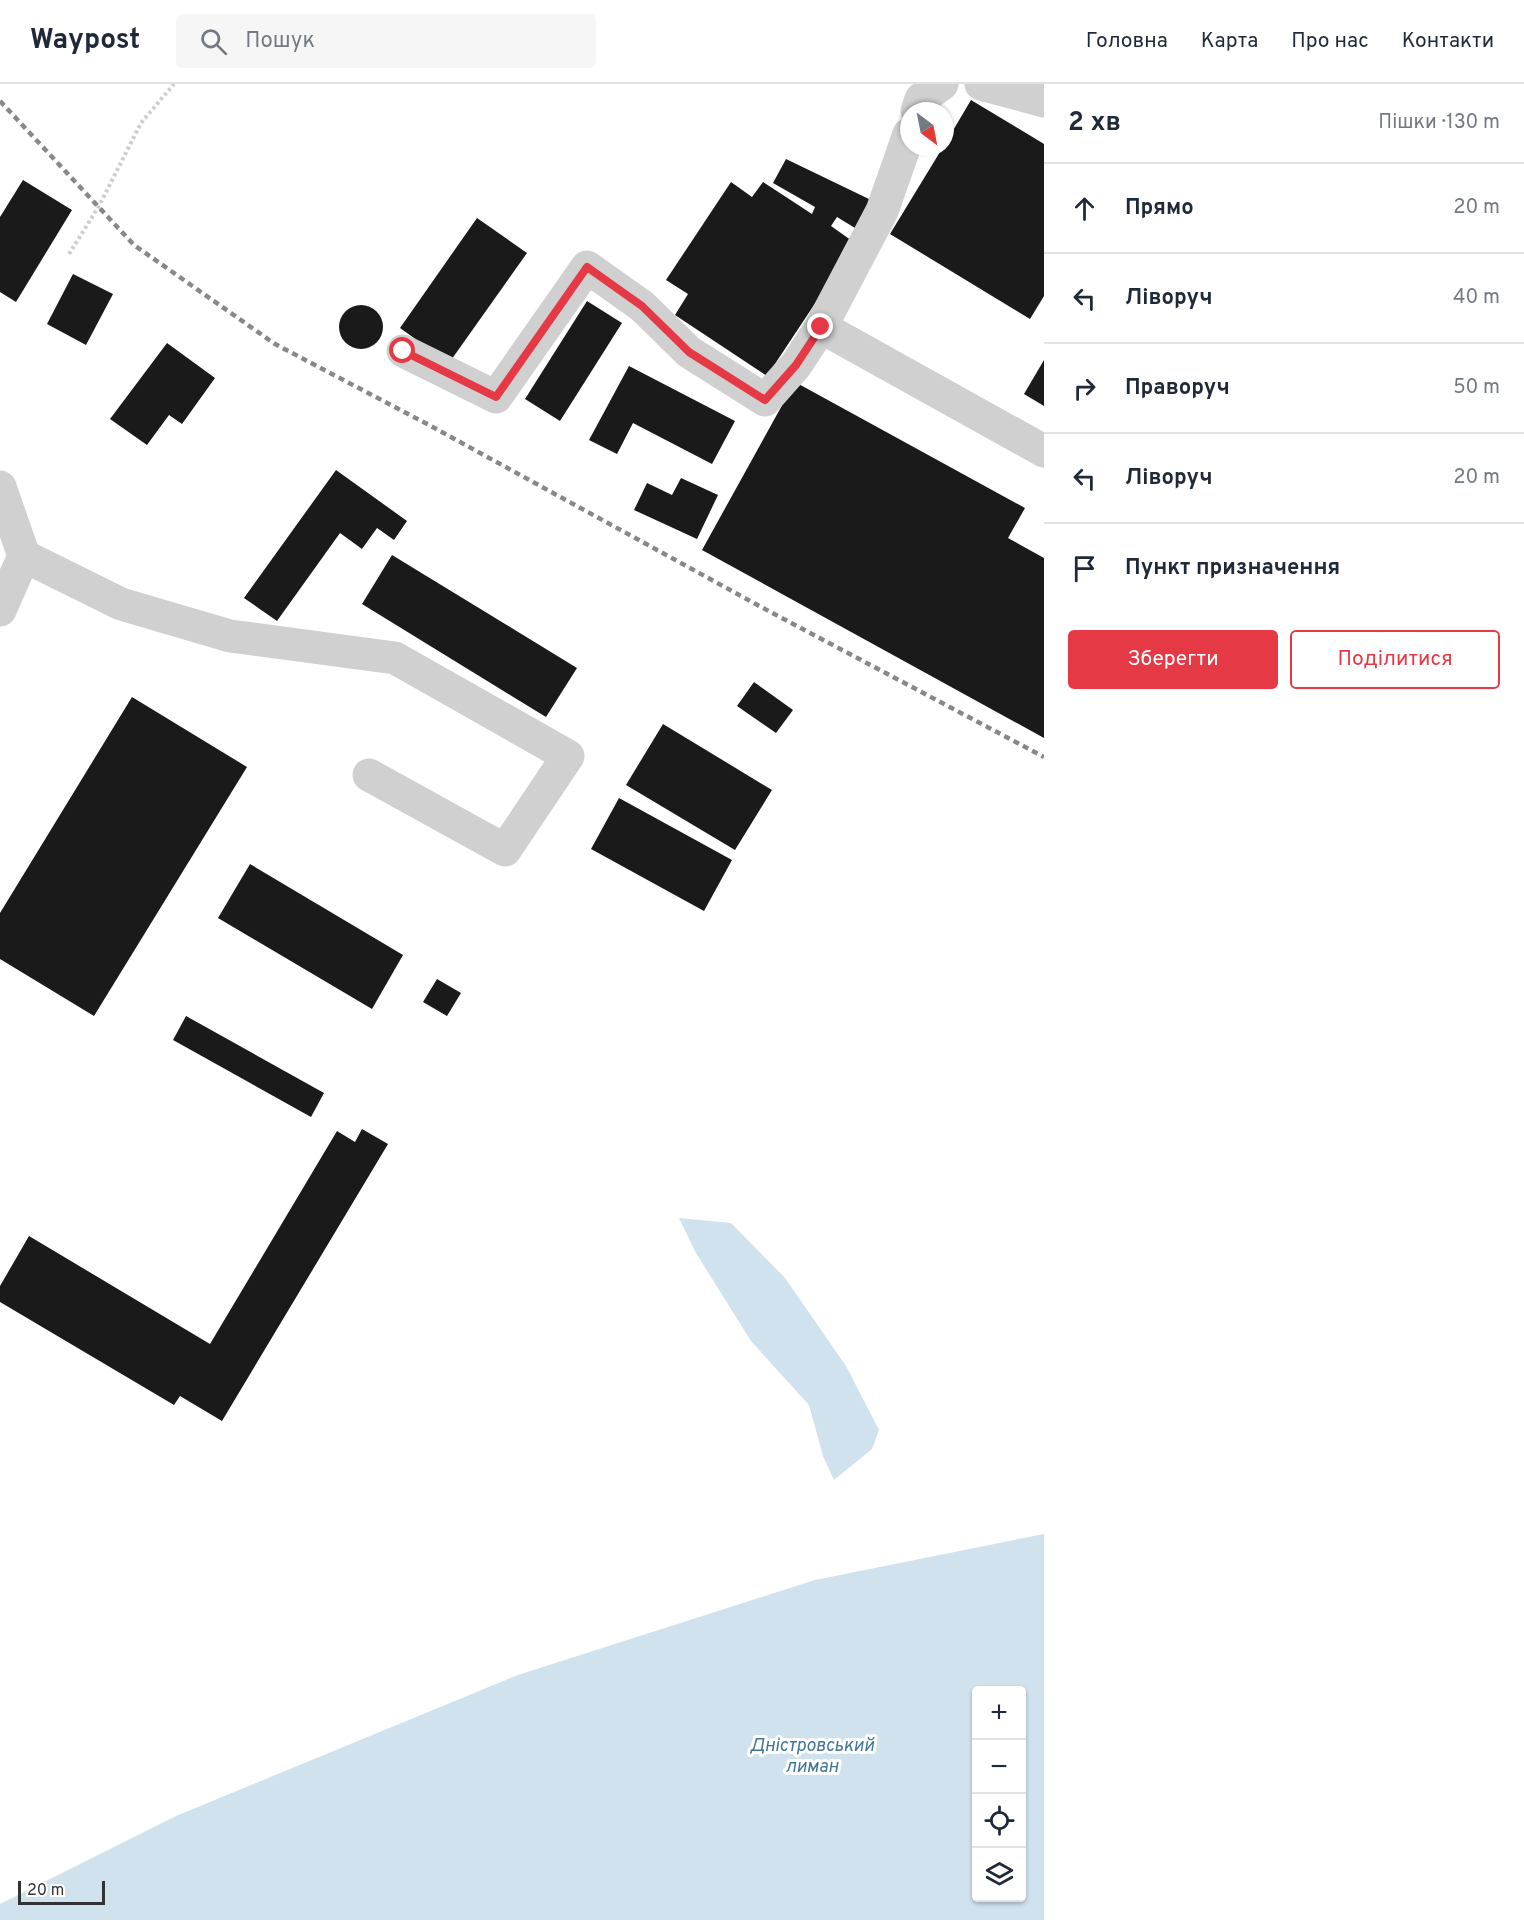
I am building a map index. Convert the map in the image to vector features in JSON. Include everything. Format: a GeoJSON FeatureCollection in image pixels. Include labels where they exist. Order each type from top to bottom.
{"type":"FeatureCollection","features":[{"type":"Feature","properties":{"kind":"lane"},"geometry":{"type":"LineString","coordinates":[[920,102],[942,84]]}},
{"type":"Feature","properties":{"kind":"lane"},"geometry":{"type":"LineString","coordinates":[[981,84],[1044,101]]}},
{"type":"Feature","properties":{"kind":"lane"},"geometry":{"type":"LineString","coordinates":[[403,351],[496,397],[587,267],[642,306],[689,352],[765,400],[796,365],[821,327],[882,211],[901,156]]}},
{"type":"Feature","properties":{"kind":"lane"},"geometry":{"type":"LineString","coordinates":[[821,327],[1044,451]]}},
{"type":"Feature","properties":{"kind":"lane"},"geometry":{"type":"LineString","coordinates":[[0,487],[24,556],[0,610]]}},
{"type":"Feature","properties":{"kind":"lane"},"geometry":{"type":"LineString","coordinates":[[24,556],[121,604],[230,636],[395,658],[568,756],[505,850],[369,775]]}},
{"type":"Feature","properties":{"kind":"path"},"geometry":{"type":"LineString","coordinates":[[69,254],[99,206],[141,123],[174,84]]}},
{"type":"Feature","properties":{"kind":"water"},"geometry":{"type":"Polygon","coordinates":[[[679,1218],[731,1223],[785,1278],[846,1366],[879,1430],[872,1449],[834,1480],[823,1456],[809,1405],[751,1341],[696,1253],[679,1218]]]}},
{"type":"Feature","properties":{"kind":"water","name":"Дністровський лиман"},"geometry":{"type":"Polygon","coordinates":[[[1044,1534],[1044,1920],[0,1920],[0,1904],[176,1816],[518,1675],[815,1580],[1044,1534]]]}},
{"type":"Feature","properties":{"kind":"building"},"geometry":{"type":"Polygon","coordinates":[[[971,100],[1044,144],[1044,296],[1030,319],[890,234],[938,156],[954,156],[954,129],[971,100]]]}},
{"type":"Feature","properties":{"kind":"building"},"geometry":{"type":"Polygon","coordinates":[[[786,159],[871,200],[855,228],[837,217],[831,226],[855,243],[767,376],[675,315],[688,294],[666,280],[731,182],[752,197],[763,182],[812,214],[815,207],[773,183],[786,159]]]}},
{"type":"Feature","properties":{"kind":"building"},"geometry":{"type":"Polygon","coordinates":[[[23,180],[72,210],[16,302],[0,292],[0,217],[23,180]]]}},
{"type":"Feature","properties":{"kind":"building"},"geometry":{"type":"Polygon","coordinates":[[[477,218],[527,253],[449,363],[400,328],[477,218]]]}},
{"type":"Feature","properties":{"kind":"building"},"geometry":{"type":"Polygon","coordinates":[[[73,274],[113,294],[86,345],[47,324],[73,274]]]}},
{"type":"Feature","properties":{"kind":"building"},"geometry":{"type":"Polygon","coordinates":[[[587,301],[622,323],[560,421],[525,399],[587,301]]]}},
{"type":"Feature","properties":{"kind":"building"},"geometry":{"type":"Polygon","coordinates":[[[361,305],[376,312],[383,327],[376,342],[361,349],[346,342],[339,327],[346,312],[361,305]]]}},
{"type":"Feature","properties":{"kind":"building"},"geometry":{"type":"Polygon","coordinates":[[[167,343],[215,378],[182,424],[169,415],[147,445],[110,419],[167,343]]]}},
{"type":"Feature","properties":{"kind":"building"},"geometry":{"type":"Polygon","coordinates":[[[1044,360],[1044,406],[1024,394],[1044,360]]]}},
{"type":"Feature","properties":{"kind":"building"},"geometry":{"type":"Polygon","coordinates":[[[629,366],[735,421],[712,464],[633,423],[617,454],[589,440],[629,366]]]}},
{"type":"Feature","properties":{"kind":"building"},"geometry":{"type":"Polygon","coordinates":[[[795,382],[1025,508],[1008,538],[1044,558],[1044,738],[702,550],[795,382]]]}},
{"type":"Feature","properties":{"kind":"building"},"geometry":{"type":"Polygon","coordinates":[[[336,470],[407,521],[394,540],[377,528],[362,549],[340,533],[277,621],[244,598],[336,470]]]}},
{"type":"Feature","properties":{"kind":"building"},"geometry":{"type":"Polygon","coordinates":[[[681,478],[718,495],[697,539],[634,510],[647,483],[672,495],[681,478]]]}},
{"type":"Feature","properties":{"kind":"building"},"geometry":{"type":"Polygon","coordinates":[[[392,555],[577,668],[546,717],[362,604],[392,555]]]}},
{"type":"Feature","properties":{"kind":"building"},"geometry":{"type":"Polygon","coordinates":[[[754,682],[793,710],[776,733],[737,706],[754,682]]]}},
{"type":"Feature","properties":{"kind":"building"},"geometry":{"type":"Polygon","coordinates":[[[132,697],[247,767],[94,1016],[0,959],[0,913],[132,697]]]}},
{"type":"Feature","properties":{"kind":"building"},"geometry":{"type":"Polygon","coordinates":[[[663,724],[772,790],[735,850],[626,785],[663,724]]]}},
{"type":"Feature","properties":{"kind":"building"},"geometry":{"type":"Polygon","coordinates":[[[619,798],[732,860],[704,911],[591,849],[619,798]]]}},
{"type":"Feature","properties":{"kind":"building"},"geometry":{"type":"Polygon","coordinates":[[[250,864],[403,955],[372,1009],[218,918],[250,864]]]}},
{"type":"Feature","properties":{"kind":"building"},"geometry":{"type":"Polygon","coordinates":[[[437,979],[461,993],[447,1016],[423,1002],[437,979]]]}},
{"type":"Feature","properties":{"kind":"building"},"geometry":{"type":"Polygon","coordinates":[[[186,1016],[324,1093],[311,1117],[173,1040],[186,1016]]]}},
{"type":"Feature","properties":{"kind":"building"},"geometry":{"type":"Polygon","coordinates":[[[362,1129],[388,1144],[222,1421],[180,1396],[174,1405],[0,1302],[0,1286],[29,1236],[210,1344],[337,1131],[355,1142],[362,1129]]]}},
{"type":"Feature","properties":{"kind":"railway"},"geometry":{"type":"LineString","coordinates":[[0,101],[134,245],[275,344],[1044,757]]}},
{"type":"Feature","properties":{"kind":"route"},"geometry":{"type":"LineString","coordinates":[[403,351],[496,397],[587,267],[642,306],[689,352],[765,400],[796,365],[821,327]]}}]}
